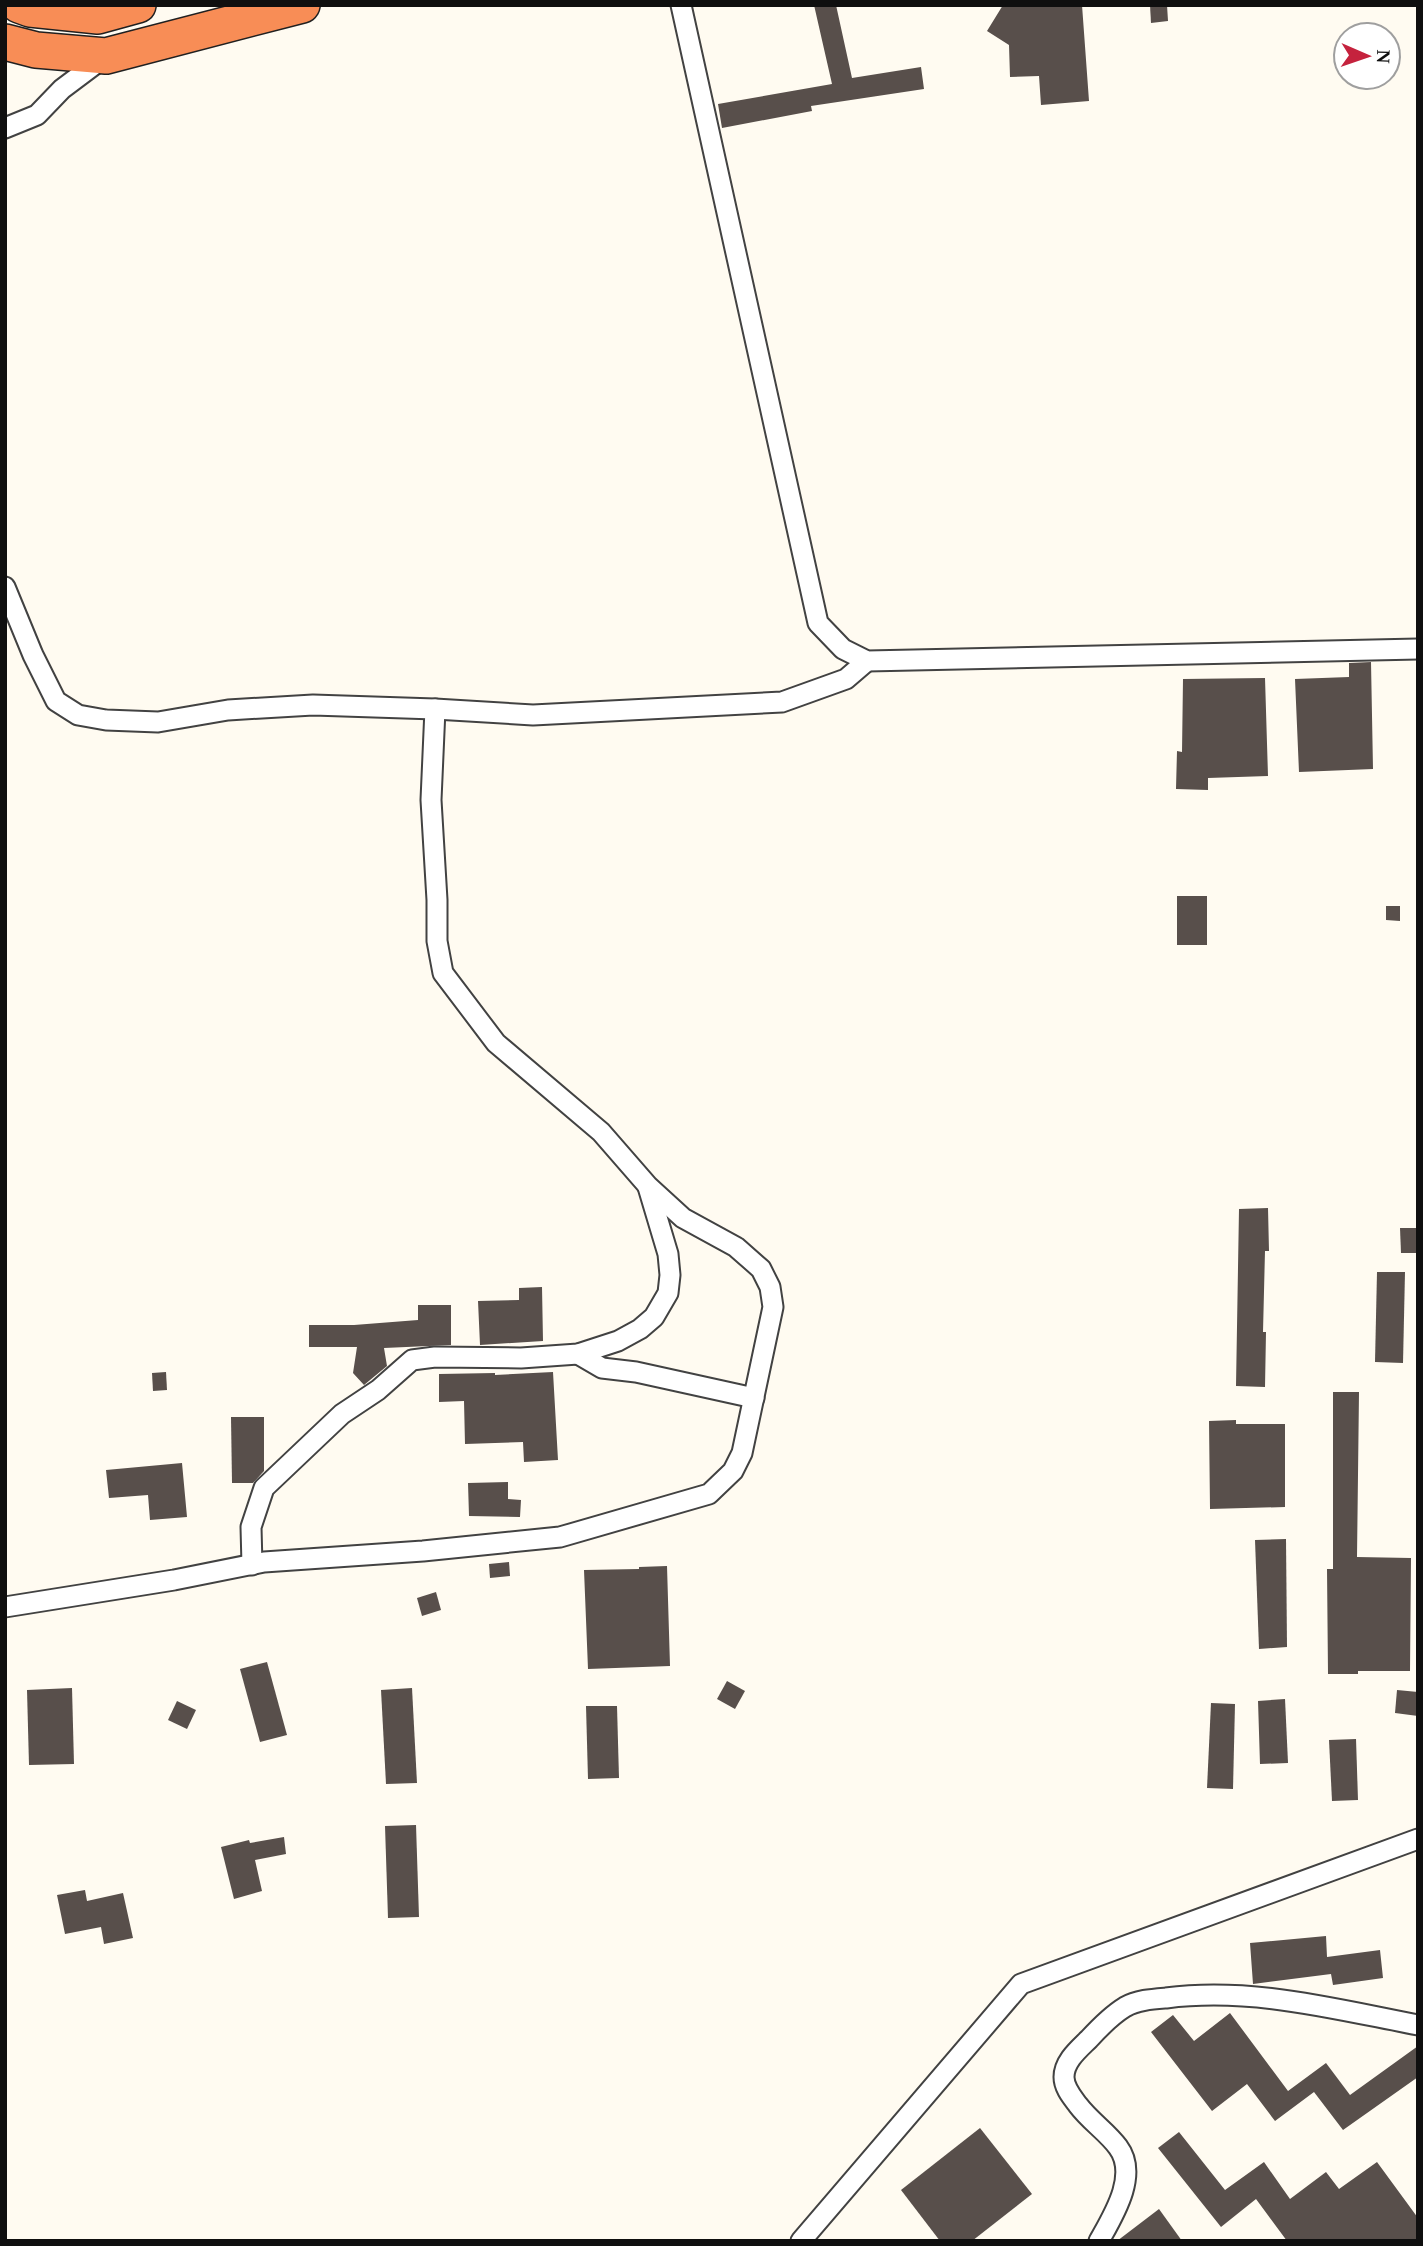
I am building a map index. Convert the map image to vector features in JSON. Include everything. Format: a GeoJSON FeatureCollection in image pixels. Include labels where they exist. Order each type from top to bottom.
{"type":"FeatureCollection","features":[{"type":"Feature","properties":{"kind":"highway"},"geometry":{"type":"LineString","coordinates":[[19,5],[30,9],[100,11],[138,5]]}},
{"type":"Feature","properties":{"kind":"highway"},"geometry":{"type":"LineString","coordinates":[[5,42],[36,50],[106,55],[302,5]]}},
{"type":"Feature","properties":{"kind":"street"},"geometry":{"type":"LineString","coordinates":[[681,5],[818,624],[844,649],[867,661],[1418,649]]}},
{"type":"Feature","properties":{"kind":"street"},"geometry":{"type":"LineString","coordinates":[[5,128],[37,115],[62,89],[106,55]]}},
{"type":"Feature","properties":{"kind":"street"},"geometry":{"type":"LineString","coordinates":[[5,587],[33,655],[56,701],[78,715],[106,720],[158,722],[228,710],[313,705],[533,715],[782,702],[846,679],[867,661]]}},
{"type":"Feature","properties":{"kind":"street"},"geometry":{"type":"LineString","coordinates":[[5,1607],[252,1565],[560,1537],[709,1494],[733,1471],[742,1453],[773,1307],[771,1287],[761,1269],[736,1247],[683,1218],[648,1186],[601,1132],[496,1043],[443,973],[437,941],[431,800],[435,709]]}},
{"type":"Feature","properties":{"kind":"street"},"geometry":{"type":"LineString","coordinates":[[252,1565],[251,1527],[264,1488],[342,1414],[378,1390],[412,1360],[435,1357],[521,1358],[578,1353],[618,1341],[640,1329],[654,1317],[668,1293],[670,1275],[668,1254],[648,1186]]}},
{"type":"Feature","properties":{"kind":"street"},"geometry":{"type":"LineString","coordinates":[[578,1353],[602,1368],[636,1372],[754,1398]]}},
{"type":"Feature","properties":{"kind":"street"},"geometry":{"type":"LineString","coordinates":[[801,2241],[1021,1984],[1418,1839]]}},
{"type":"Feature","properties":{"kind":"street"},"geometry":{"type":"LineString","coordinates":[[1099,2241],[1114,2214],[1127,2178],[1124,2159],[1119,2149],[1068,2091],[1064,2077],[1069,2060],[1103,2024],[1127,2006],[1198,1994],[1235,1994],[1282,1999],[1418,2025]]}},
{"type":"Feature","properties":{"kind":"building"},"geometry":{"type":"Polygon","coordinates":[[[814,5],[836,5],[852,78],[921,67],[924,89],[811,106],[812,111],[722,128],[718,104],[832,84],[814,5]]]}},
{"type":"Feature","properties":{"kind":"building"},"geometry":{"type":"Polygon","coordinates":[[[1003,5],[1082,5],[1089,101],[1041,105],[1039,76],[1010,77],[1009,45],[987,31],[1003,5]]]}},
{"type":"Feature","properties":{"kind":"building"},"geometry":{"type":"Polygon","coordinates":[[[1150,5],[1167,5],[1168,21],[1151,23],[1150,5]]]}},
{"type":"Feature","properties":{"kind":"building"},"geometry":{"type":"Polygon","coordinates":[[[1371,662],[1373,769],[1299,772],[1295,679],[1349,677],[1349,663],[1371,662]]]}},
{"type":"Feature","properties":{"kind":"building"},"geometry":{"type":"Polygon","coordinates":[[[1265,678],[1268,776],[1208,778],[1208,790],[1176,789],[1177,751],[1182,752],[1183,679],[1265,678]]]}},
{"type":"Feature","properties":{"kind":"building"},"geometry":{"type":"Polygon","coordinates":[[[1177,896],[1207,896],[1207,945],[1177,945],[1177,896]]]}},
{"type":"Feature","properties":{"kind":"building"},"geometry":{"type":"Polygon","coordinates":[[[1386,906],[1400,906],[1400,921],[1386,920],[1386,906]]]}},
{"type":"Feature","properties":{"kind":"building"},"geometry":{"type":"Polygon","coordinates":[[[1268,1208],[1269,1251],[1265,1251],[1263,1332],[1266,1332],[1265,1387],[1236,1386],[1239,1209],[1268,1208]]]}},
{"type":"Feature","properties":{"kind":"building"},"geometry":{"type":"Polygon","coordinates":[[[1400,1228],[1418,1228],[1418,1253],[1401,1253],[1400,1228]]]}},
{"type":"Feature","properties":{"kind":"building"},"geometry":{"type":"Polygon","coordinates":[[[1377,1272],[1405,1272],[1403,1363],[1375,1362],[1377,1272]]]}},
{"type":"Feature","properties":{"kind":"building"},"geometry":{"type":"Polygon","coordinates":[[[542,1287],[543,1341],[480,1345],[478,1301],[519,1300],[519,1288],[542,1287]]]}},
{"type":"Feature","properties":{"kind":"building"},"geometry":{"type":"Polygon","coordinates":[[[418,1305],[451,1305],[451,1345],[384,1348],[387,1366],[364,1385],[353,1373],[357,1347],[309,1347],[309,1325],[418,1320],[418,1305]]]}},
{"type":"Feature","properties":{"kind":"building"},"geometry":{"type":"Polygon","coordinates":[[[166,1372],[167,1390],[153,1391],[152,1373],[166,1372]]]}},
{"type":"Feature","properties":{"kind":"building"},"geometry":{"type":"Polygon","coordinates":[[[553,1372],[558,1460],[524,1462],[523,1442],[465,1444],[464,1401],[439,1402],[439,1374],[553,1372]]]}},
{"type":"Feature","properties":{"kind":"building"},"geometry":{"type":"Polygon","coordinates":[[[1333,1392],[1359,1392],[1357,1557],[1411,1558],[1410,1671],[1328,1674],[1327,1569],[1333,1569],[1333,1392]]]}},
{"type":"Feature","properties":{"kind":"building"},"geometry":{"type":"Polygon","coordinates":[[[231,1417],[264,1417],[264,1471],[253,1483],[232,1483],[231,1417]]]}},
{"type":"Feature","properties":{"kind":"building"},"geometry":{"type":"Polygon","coordinates":[[[1236,1420],[1236,1424],[1285,1424],[1285,1507],[1210,1509],[1209,1421],[1236,1420]]]}},
{"type":"Feature","properties":{"kind":"building"},"geometry":{"type":"Polygon","coordinates":[[[182,1463],[187,1517],[150,1520],[148,1495],[109,1498],[106,1470],[182,1463]]]}},
{"type":"Feature","properties":{"kind":"building"},"geometry":{"type":"Polygon","coordinates":[[[508,1482],[508,1499],[521,1500],[520,1517],[469,1516],[468,1483],[508,1482]]]}},
{"type":"Feature","properties":{"kind":"building"},"geometry":{"type":"Polygon","coordinates":[[[1286,1539],[1287,1647],[1259,1649],[1255,1540],[1286,1539]]]}},
{"type":"Feature","properties":{"kind":"building"},"geometry":{"type":"Polygon","coordinates":[[[509,1562],[510,1576],[490,1578],[489,1564],[509,1562]]]}},
{"type":"Feature","properties":{"kind":"building"},"geometry":{"type":"Polygon","coordinates":[[[667,1566],[670,1666],[588,1669],[584,1570],[667,1566]]]}},
{"type":"Feature","properties":{"kind":"building"},"geometry":{"type":"Polygon","coordinates":[[[436,1592],[441,1610],[422,1616],[417,1598],[436,1592]]]}},
{"type":"Feature","properties":{"kind":"building"},"geometry":{"type":"Polygon","coordinates":[[[267,1662],[287,1735],[260,1742],[240,1669],[267,1662]]]}},
{"type":"Feature","properties":{"kind":"building"},"geometry":{"type":"Polygon","coordinates":[[[727,1681],[745,1691],[735,1709],[717,1699],[727,1681]]]}},
{"type":"Feature","properties":{"kind":"building"},"geometry":{"type":"Polygon","coordinates":[[[72,1688],[74,1764],[29,1765],[27,1690],[72,1688]]]}},
{"type":"Feature","properties":{"kind":"building"},"geometry":{"type":"Polygon","coordinates":[[[412,1688],[417,1783],[386,1784],[381,1690],[412,1688]]]}},
{"type":"Feature","properties":{"kind":"building"},"geometry":{"type":"Polygon","coordinates":[[[1397,1690],[1418,1692],[1418,1716],[1395,1713],[1397,1690]]]}},
{"type":"Feature","properties":{"kind":"building"},"geometry":{"type":"Polygon","coordinates":[[[1285,1699],[1288,1763],[1260,1764],[1258,1701],[1285,1699]]]}},
{"type":"Feature","properties":{"kind":"building"},"geometry":{"type":"Polygon","coordinates":[[[177,1701],[196,1710],[187,1729],[168,1720],[177,1701]]]}},
{"type":"Feature","properties":{"kind":"building"},"geometry":{"type":"Polygon","coordinates":[[[1211,1703],[1235,1704],[1233,1789],[1207,1788],[1211,1703]]]}},
{"type":"Feature","properties":{"kind":"building"},"geometry":{"type":"Polygon","coordinates":[[[586,1706],[617,1706],[619,1778],[588,1779],[586,1706]]]}},
{"type":"Feature","properties":{"kind":"building"},"geometry":{"type":"Polygon","coordinates":[[[1356,1739],[1358,1800],[1332,1801],[1329,1740],[1356,1739]]]}},
{"type":"Feature","properties":{"kind":"building"},"geometry":{"type":"Polygon","coordinates":[[[416,1825],[419,1917],[388,1918],[385,1826],[416,1825]]]}},
{"type":"Feature","properties":{"kind":"building"},"geometry":{"type":"Polygon","coordinates":[[[284,1837],[286,1854],[255,1860],[262,1891],[234,1899],[221,1847],[249,1840],[250,1843],[284,1837]]]}},
{"type":"Feature","properties":{"kind":"building"},"geometry":{"type":"Polygon","coordinates":[[[85,1890],[87,1901],[123,1893],[133,1938],[104,1944],[101,1927],[65,1934],[57,1895],[85,1890]]]}},
{"type":"Feature","properties":{"kind":"building"},"geometry":{"type":"Polygon","coordinates":[[[1326,1936],[1327,1957],[1380,1950],[1383,1978],[1333,1985],[1331,1974],[1253,1984],[1250,1943],[1326,1936]]]}},
{"type":"Feature","properties":{"kind":"building"},"geometry":{"type":"Polygon","coordinates":[[[1230,2013],[1288,2091],[1326,2063],[1350,2095],[1418,2046],[1418,2077],[1343,2130],[1314,2092],[1275,2121],[1247,2084],[1212,2111],[1151,2032],[1173,2015],[1194,2041],[1230,2013]]]}},
{"type":"Feature","properties":{"kind":"building"},"geometry":{"type":"Polygon","coordinates":[[[980,2128],[1032,2194],[972,2241],[940,2241],[901,2190],[980,2128]]]}},
{"type":"Feature","properties":{"kind":"building"},"geometry":{"type":"Polygon","coordinates":[[[1179,2132],[1225,2190],[1264,2162],[1290,2199],[1326,2172],[1339,2189],[1377,2162],[1418,2218],[1418,2241],[1287,2241],[1256,2199],[1221,2227],[1158,2148],[1179,2132]]]}},
{"type":"Feature","properties":{"kind":"building"},"geometry":{"type":"Polygon","coordinates":[[[1159,2209],[1182,2241],[1117,2241],[1159,2209]]]}}]}
